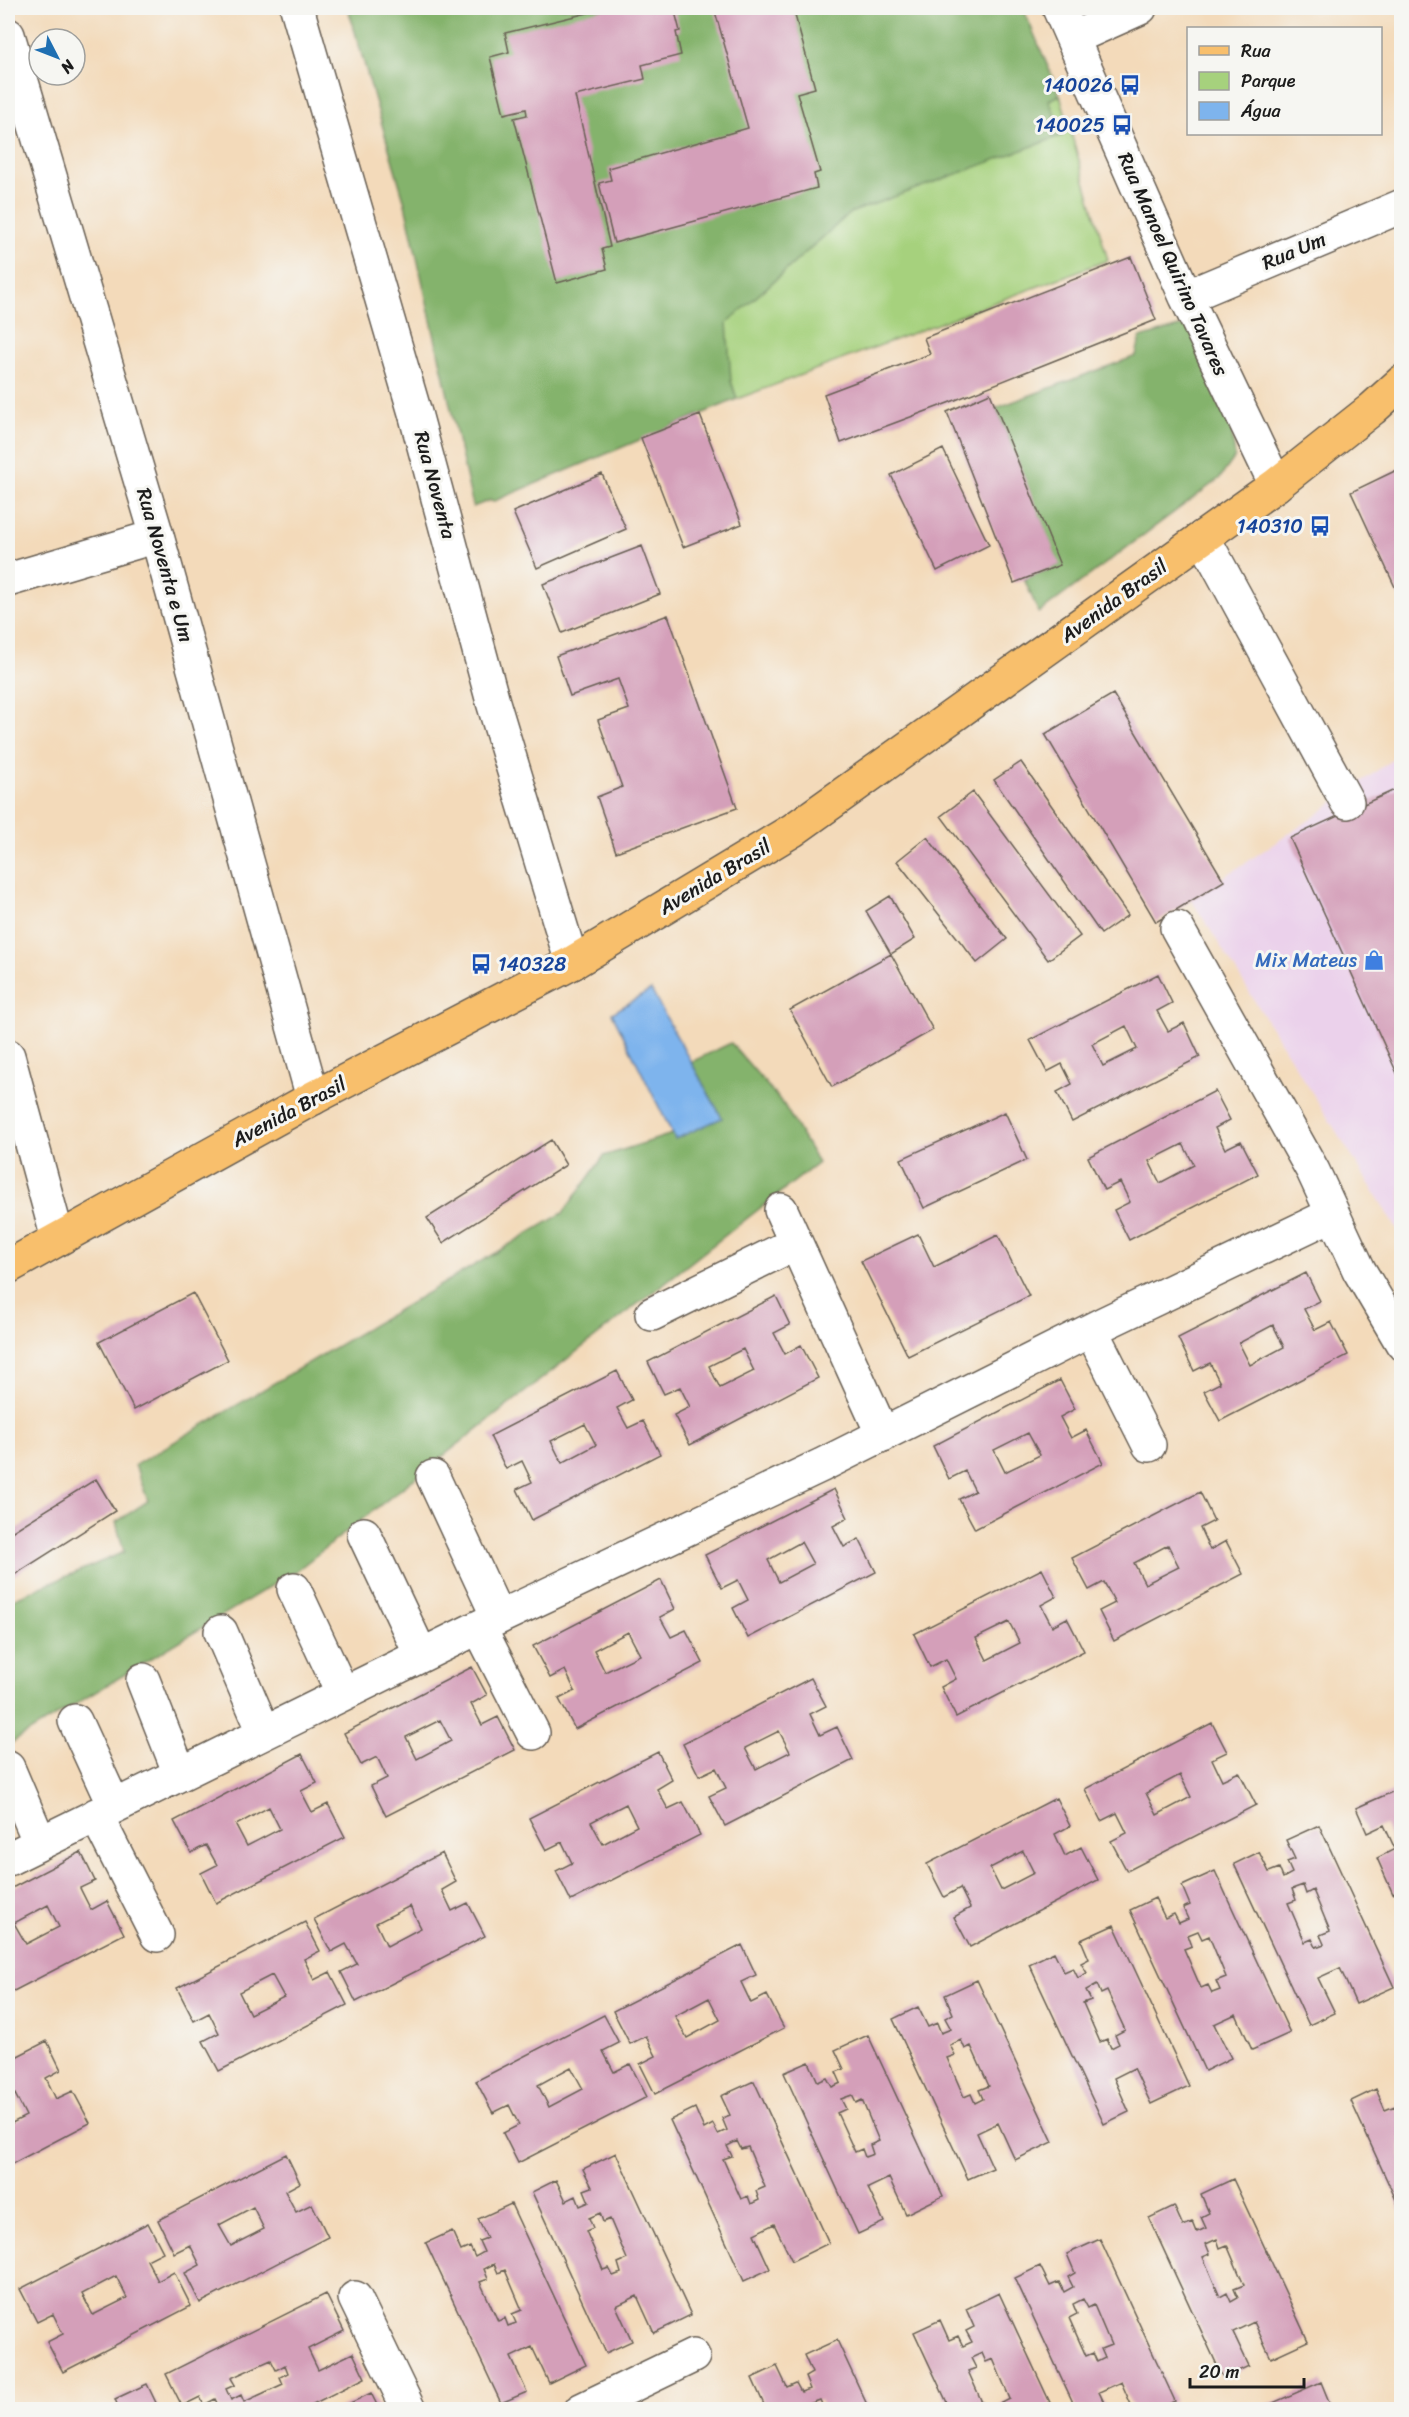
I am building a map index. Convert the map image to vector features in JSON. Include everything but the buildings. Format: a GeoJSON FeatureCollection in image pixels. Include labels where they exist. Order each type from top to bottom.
{"type":"FeatureCollection","features":[{"type":"Feature","properties":{"kind":"main road","name":"Avenida Brasil"},"geometry":{"type":"LineString","coordinates":[[1372,409],[1401,382]]}},
{"type":"Feature","properties":{"kind":"main road","name":"Avenida Brasil"},"geometry":{"type":"LineString","coordinates":[[8,1267],[313,1098],[572,963],[793,830],[1276,485],[1372,409],[1401,389]]}},
{"type":"Feature","properties":{"kind":"street","name":"Rua Noventa"},"geometry":{"type":"LineString","coordinates":[[297,8],[415,413],[493,702],[572,963]]}},
{"type":"Feature","properties":{"kind":"street","name":"Rua Manoel Quirino Tavares"},"geometry":{"type":"LineString","coordinates":[[1059,8],[1186,297],[1276,485]]}},
{"type":"Feature","properties":{"kind":"street"},"geometry":{"type":"LineString","coordinates":[[1073,38],[1140,8]]}},
{"type":"Feature","properties":{"kind":"street","name":"Rua Noventa e Um"},"geometry":{"type":"LineString","coordinates":[[8,35],[157,536],[313,1098]]}},
{"type":"Feature","properties":{"kind":"street","name":"Rua Um"},"geometry":{"type":"LineString","coordinates":[[1186,297],[1401,206]]}},
{"type":"Feature","properties":{"kind":"street"},"geometry":{"type":"LineString","coordinates":[[8,580],[157,536]]}},
{"type":"Feature","properties":{"kind":"street"},"geometry":{"type":"LineString","coordinates":[[1203,537],[1347,802]]}},
{"type":"Feature","properties":{"kind":"street"},"geometry":{"type":"LineString","coordinates":[[1176,928],[1313,1171],[1359,1270],[1401,1343]]}},
{"type":"Feature","properties":{"kind":"street"},"geometry":{"type":"LineString","coordinates":[[8,1056],[58,1239]]}},
{"type":"Feature","properties":{"kind":"street"},"geometry":{"type":"LineString","coordinates":[[781,1210],[883,1435]]}},
{"type":"Feature","properties":{"kind":"street"},"geometry":{"type":"LineString","coordinates":[[8,1859],[421,1655],[883,1435],[1091,1330],[1334,1214]]}},
{"type":"Feature","properties":{"kind":"street"},"geometry":{"type":"LineString","coordinates":[[652,1314],[796,1243]]}},
{"type":"Feature","properties":{"kind":"street"},"geometry":{"type":"LineString","coordinates":[[1091,1330],[1149,1445]]}},
{"type":"Feature","properties":{"kind":"street"},"geometry":{"type":"LineString","coordinates":[[433,1477],[533,1733]]}},
{"type":"Feature","properties":{"kind":"street"},"geometry":{"type":"LineString","coordinates":[[364,1534],[421,1655]]}},
{"type":"Feature","properties":{"kind":"street"},"geometry":{"type":"LineString","coordinates":[[294,1589],[343,1694]]}},
{"type":"Feature","properties":{"kind":"street"},"geometry":{"type":"LineString","coordinates":[[221,1632],[264,1732]]}},
{"type":"Feature","properties":{"kind":"street"},"geometry":{"type":"LineString","coordinates":[[143,1680],[180,1774]]}},
{"type":"Feature","properties":{"kind":"street"},"geometry":{"type":"LineString","coordinates":[[75,1721],[105,1811],[157,1935]]}},
{"type":"Feature","properties":{"kind":"street"},"geometry":{"type":"LineString","coordinates":[[8,1768],[40,1843]]}},
{"type":"Feature","properties":{"kind":"street"},"geometry":{"type":"LineString","coordinates":[[355,2298],[409,2409]]}},
{"type":"Feature","properties":{"kind":"street"},"geometry":{"type":"LineString","coordinates":[[581,2409],[693,2356]]}},
{"type":"Feature","properties":{"kind":"shaded area"},"geometry":{"type":"Polygon","coordinates":[[[1401,753],[1401,1235],[1191,899],[1311,819],[1401,753]]]}},
{"type":"Feature","properties":{"kind":"green space"},"geometry":{"type":"Polygon","coordinates":[[[348,8],[1023,8],[1060,95],[1049,100],[1063,135],[850,213],[727,323],[731,381],[737,399],[492,502],[491,500],[473,507],[404,200],[348,8]]]}},
{"type":"Feature","properties":{"kind":"green space"},"geometry":{"type":"Polygon","coordinates":[[[1060,95],[1108,260],[737,399],[685,243],[841,187],[1060,95]]]}},
{"type":"Feature","properties":{"kind":"green space"},"geometry":{"type":"Polygon","coordinates":[[[1190,324],[1228,403],[1235,457],[1220,478],[1039,613],[1024,579],[1059,565],[996,408],[1136,356],[1140,338],[1190,324]]]}},
{"type":"Feature","properties":{"kind":"green space"},"geometry":{"type":"Polygon","coordinates":[[[731,1043],[784,1105],[818,1163],[296,1571],[8,1745],[8,1679],[13,1676],[8,1667],[8,1601],[124,1552],[116,1522],[148,1501],[135,1465],[563,1213],[604,1156],[722,1118],[691,1062],[731,1043]]]}},
{"type":"Feature","properties":{"kind":"water"},"geometry":{"type":"Polygon","coordinates":[[[651,990],[722,1118],[675,1139],[612,1013],[651,990]]]}},
{"type":"Feature","properties":{"kind":"place","name":"140026"},"geometry":{"type":"Point","coordinates":[1130,85]}},
{"type":"Feature","properties":{"kind":"place","name":"140025"},"geometry":{"type":"Point","coordinates":[1122,125]}},
{"type":"Feature","properties":{"kind":"place","name":"140310"},"geometry":{"type":"Point","coordinates":[1320,526]}},
{"type":"Feature","properties":{"kind":"place","name":"Mix Mateus"},"geometry":{"type":"Point","coordinates":[1374,960]}},
{"type":"Feature","properties":{"kind":"place","name":"140328"},"geometry":{"type":"Point","coordinates":[481,964]}}]}
